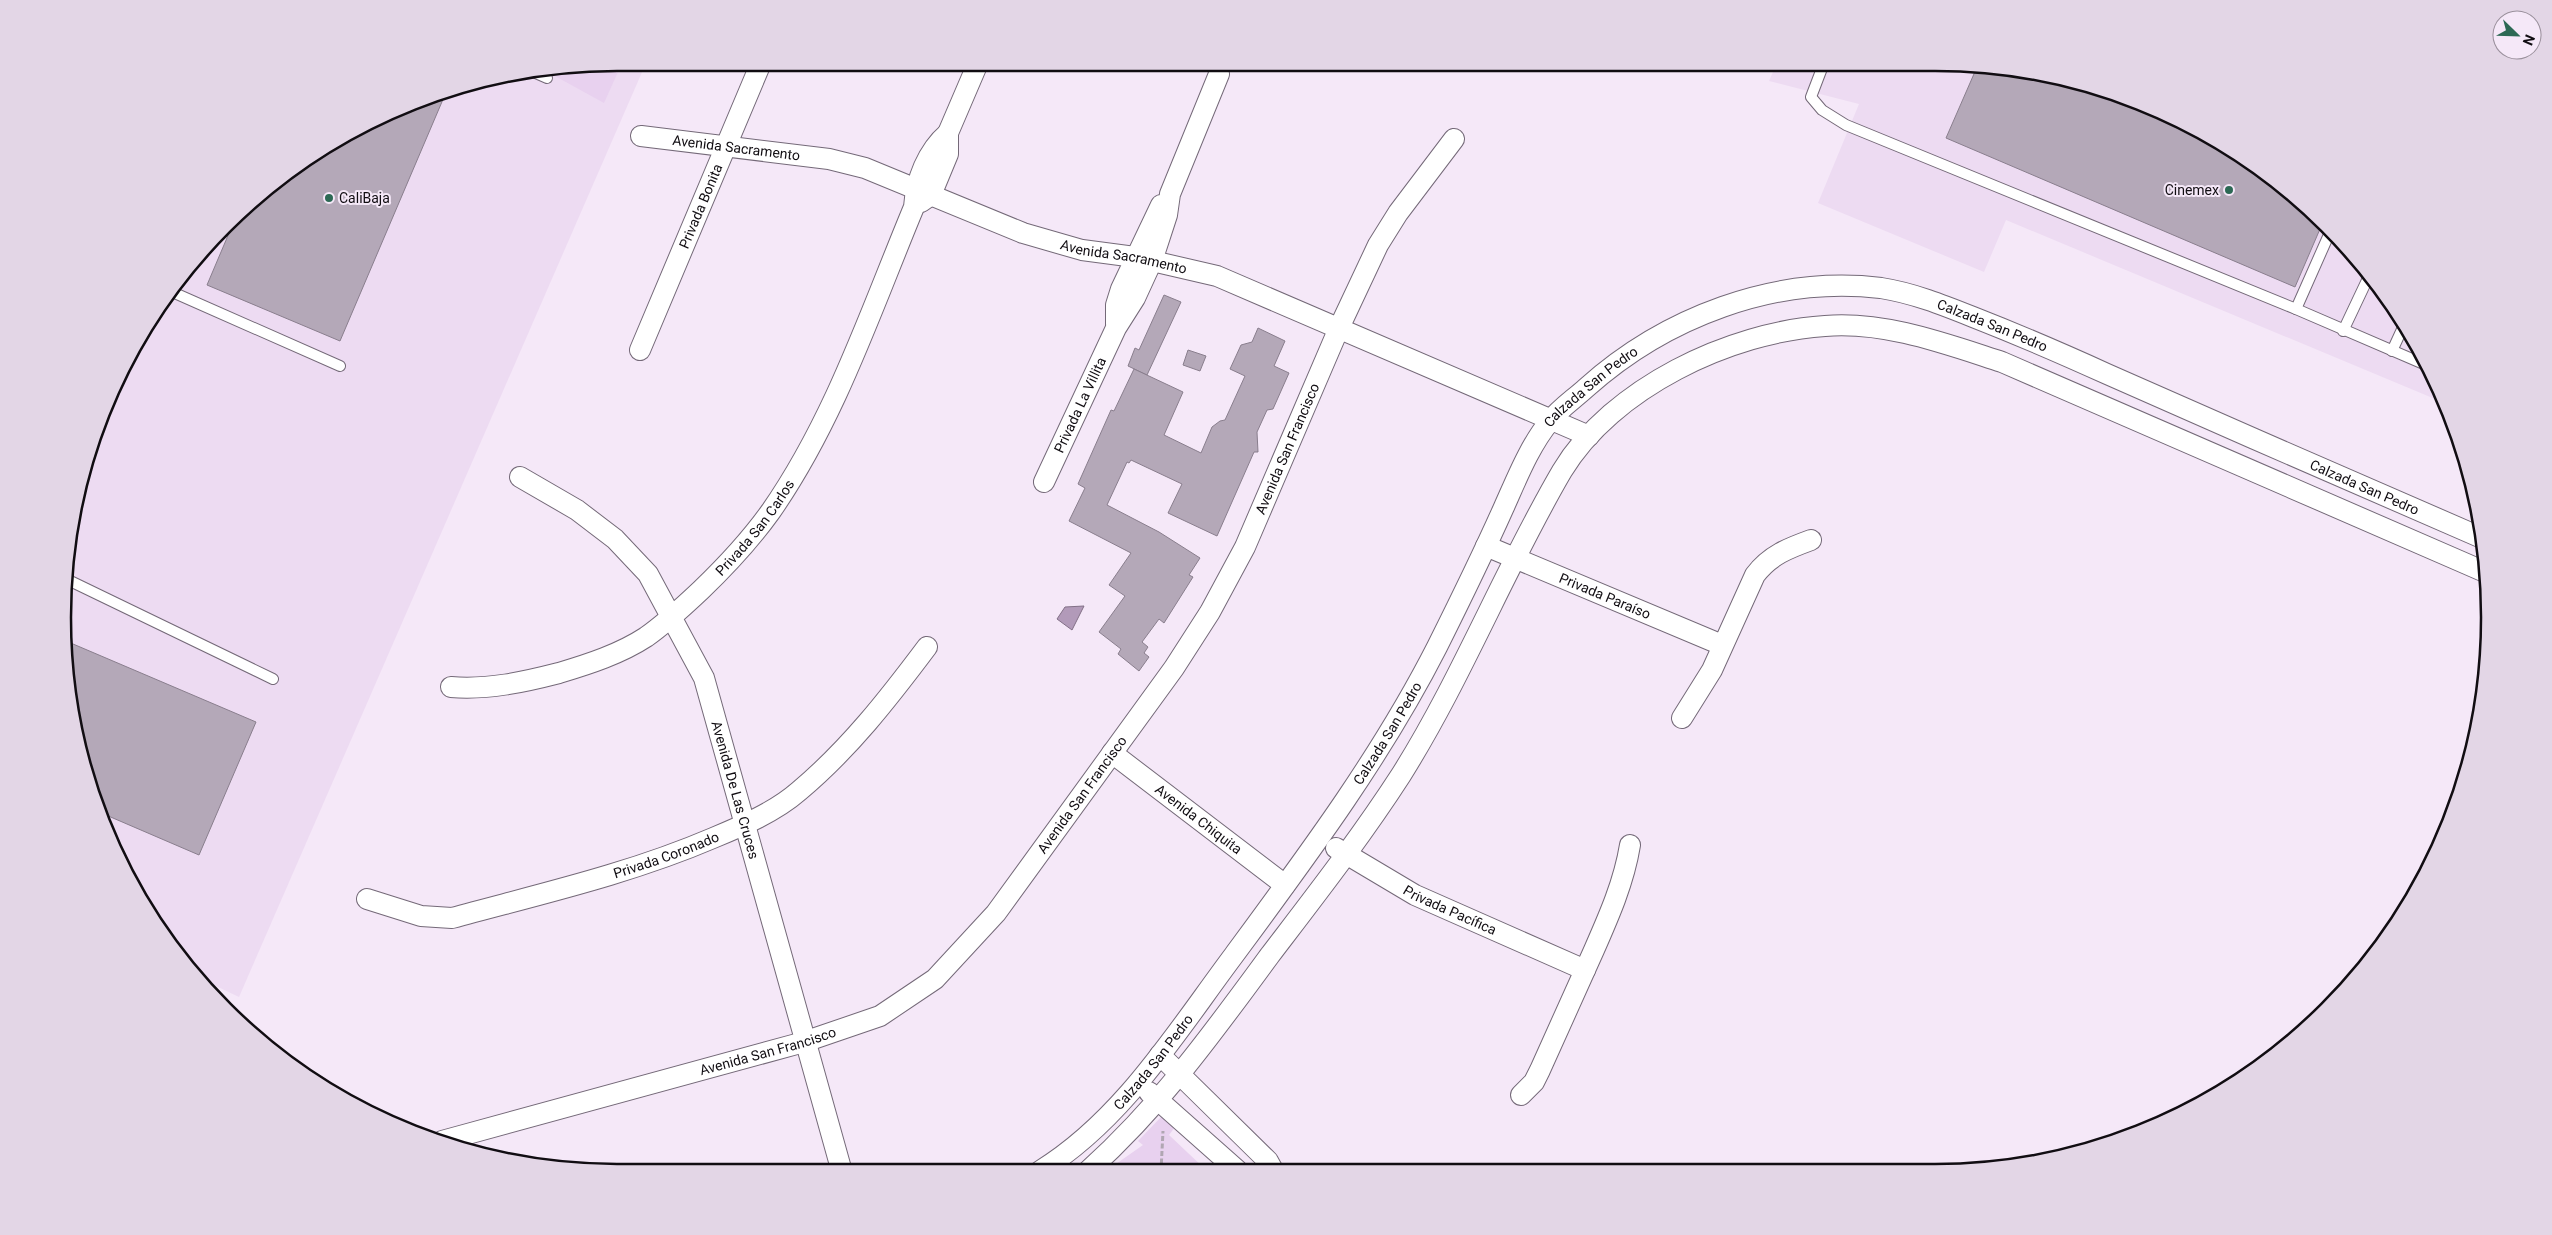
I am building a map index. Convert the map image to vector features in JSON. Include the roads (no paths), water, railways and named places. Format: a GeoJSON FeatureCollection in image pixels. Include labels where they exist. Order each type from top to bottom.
{"type":"FeatureCollection","features":[{"type":"Feature","properties":{"kind":"street","name":"Privada Bonita"},"geometry":{"type":"LineString","coordinates":[[640,350],[757,71]]}},
{"type":"Feature","properties":{"kind":"street","name":"Privada San Carlos"},"geometry":{"type":"LineString","coordinates":[[452,687],[478,689],[524,682],[594,663],[645,638],[673,617],[723,568],[741,547],[770,512],[801,463],[827,414],[920,197],[935,145],[948,134],[974,71]]}},
{"type":"Feature","properties":{"kind":"street","name":"Privada La Villita"},"geometry":{"type":"LineString","coordinates":[[1044,482],[1116,328],[1116,304],[1143,259],[1157,210],[1170,194],[1219,74]]}},
{"type":"Feature","properties":{"kind":"street","name":"Avenida Sacramento"},"geometry":{"type":"LineString","coordinates":[[641,136],[725,148],[828,159],[865,168],[920,197],[1023,233],[1082,250],[1143,259],[1217,276],[1550,421],[1589,436]]}},
{"type":"Feature","properties":{"kind":"street","name":"Avenida San Francisco"},"geometry":{"type":"LineString","coordinates":[[453,1138],[804,1042],[880,1016],[936,979],[996,913],[1174,668],[1215,604],[1245,547],[1338,328],[1383,237],[1398,213],[1454,140]]}},
{"type":"Feature","properties":{"kind":"street","name":"Calzada San Pedro"},"geometry":{"type":"LineString","coordinates":[[1051,1164],[1101,1122],[1138,1083],[1320,840],[1409,701],[1486,546],[1523,466],[1550,421],[1608,369],[1662,333],[1735,302],[1778,292],[1834,287],[1883,289],[1922,297],[2015,333],[2348,481],[2474,535]]}},
{"type":"Feature","properties":{"kind":"street","name":"Calzada San Pedro"},"geometry":{"type":"LineString","coordinates":[[1096,1164],[1121,1142],[1180,1076],[1346,853],[1401,774],[1466,657],[1514,558],[1564,469],[1589,436],[1628,401],[1680,366],[1721,349],[1781,332],[1826,325],[1865,327],[1945,343],[2002,362],[2479,569]]}},
{"type":"Feature","properties":{"kind":"street"},"geometry":{"type":"LineString","coordinates":[[2002,362],[2015,333]]}},
{"type":"Feature","properties":{"kind":"street","name":"Avenida De Las Cruces"},"geometry":{"type":"LineString","coordinates":[[520,476],[577,510],[615,539],[648,574],[673,617],[704,678],[746,824],[804,1042],[840,1164]]}},
{"type":"Feature","properties":{"kind":"street"},"geometry":{"type":"LineString","coordinates":[[2336,508],[2348,481]]}},
{"type":"Feature","properties":{"kind":"street"},"geometry":{"type":"LineString","coordinates":[[1682,718],[1700,692],[1755,575],[1764,563],[1774,555],[1812,540]]}},
{"type":"Feature","properties":{"kind":"street","name":"Privada Paraíso"},"geometry":{"type":"LineString","coordinates":[[1486,546],[1722,645]]}},
{"type":"Feature","properties":{"kind":"street","name":"Privada Coronado"},"geometry":{"type":"LineString","coordinates":[[367,899],[421,916],[452,918],[663,859],[746,824],[798,792],[851,743],[884,704],[927,647]]}},
{"type":"Feature","properties":{"kind":"street","name":"Avenida Chiquita"},"geometry":{"type":"LineString","coordinates":[[1112,753],[1285,885]]}},
{"type":"Feature","properties":{"kind":"street","name":"Privada Pacífica"},"geometry":{"type":"LineString","coordinates":[[1320,840],[1346,853],[1415,895],[1585,970]]}},
{"type":"Feature","properties":{"kind":"street"},"geometry":{"type":"LineString","coordinates":[[1522,1096],[1534,1082],[1617,896],[1626,868],[1630,845]]}},
{"type":"Feature","properties":{"kind":"street"},"geometry":{"type":"LineString","coordinates":[[1160,1055],[1270,1164]]}},
{"type":"Feature","properties":{"kind":"street"},"geometry":{"type":"LineString","coordinates":[[1138,1083],[1230,1164]]}},
{"type":"Feature","properties":{"kind":"lane"},"geometry":{"type":"LineString","coordinates":[[1821,71],[1811,97],[1815,104],[1830,116],[2296,309],[2343,331],[2417,361]]}},
{"type":"Feature","properties":{"kind":"lane"},"geometry":{"type":"LineString","coordinates":[[2296,309],[2327,238]]}},
{"type":"Feature","properties":{"kind":"lane"},"geometry":{"type":"LineString","coordinates":[[2343,331],[2366,282]]}},
{"type":"Feature","properties":{"kind":"lane"},"geometry":{"type":"LineString","coordinates":[[177,294],[340,366]]}},
{"type":"Feature","properties":{"kind":"lane"},"geometry":{"type":"LineString","coordinates":[[2392,351],[2400,332]]}},
{"type":"Feature","properties":{"kind":"lane"},"geometry":{"type":"LineString","coordinates":[[72,582],[273,679]]}},
{"type":"Feature","properties":{"kind":"place","name":"Cinemex"},"geometry":{"type":"Point","coordinates":[2229,190]}},
{"type":"Feature","properties":{"kind":"place","name":"CaliBaja"},"geometry":{"type":"Point","coordinates":[329,198]}}]}
